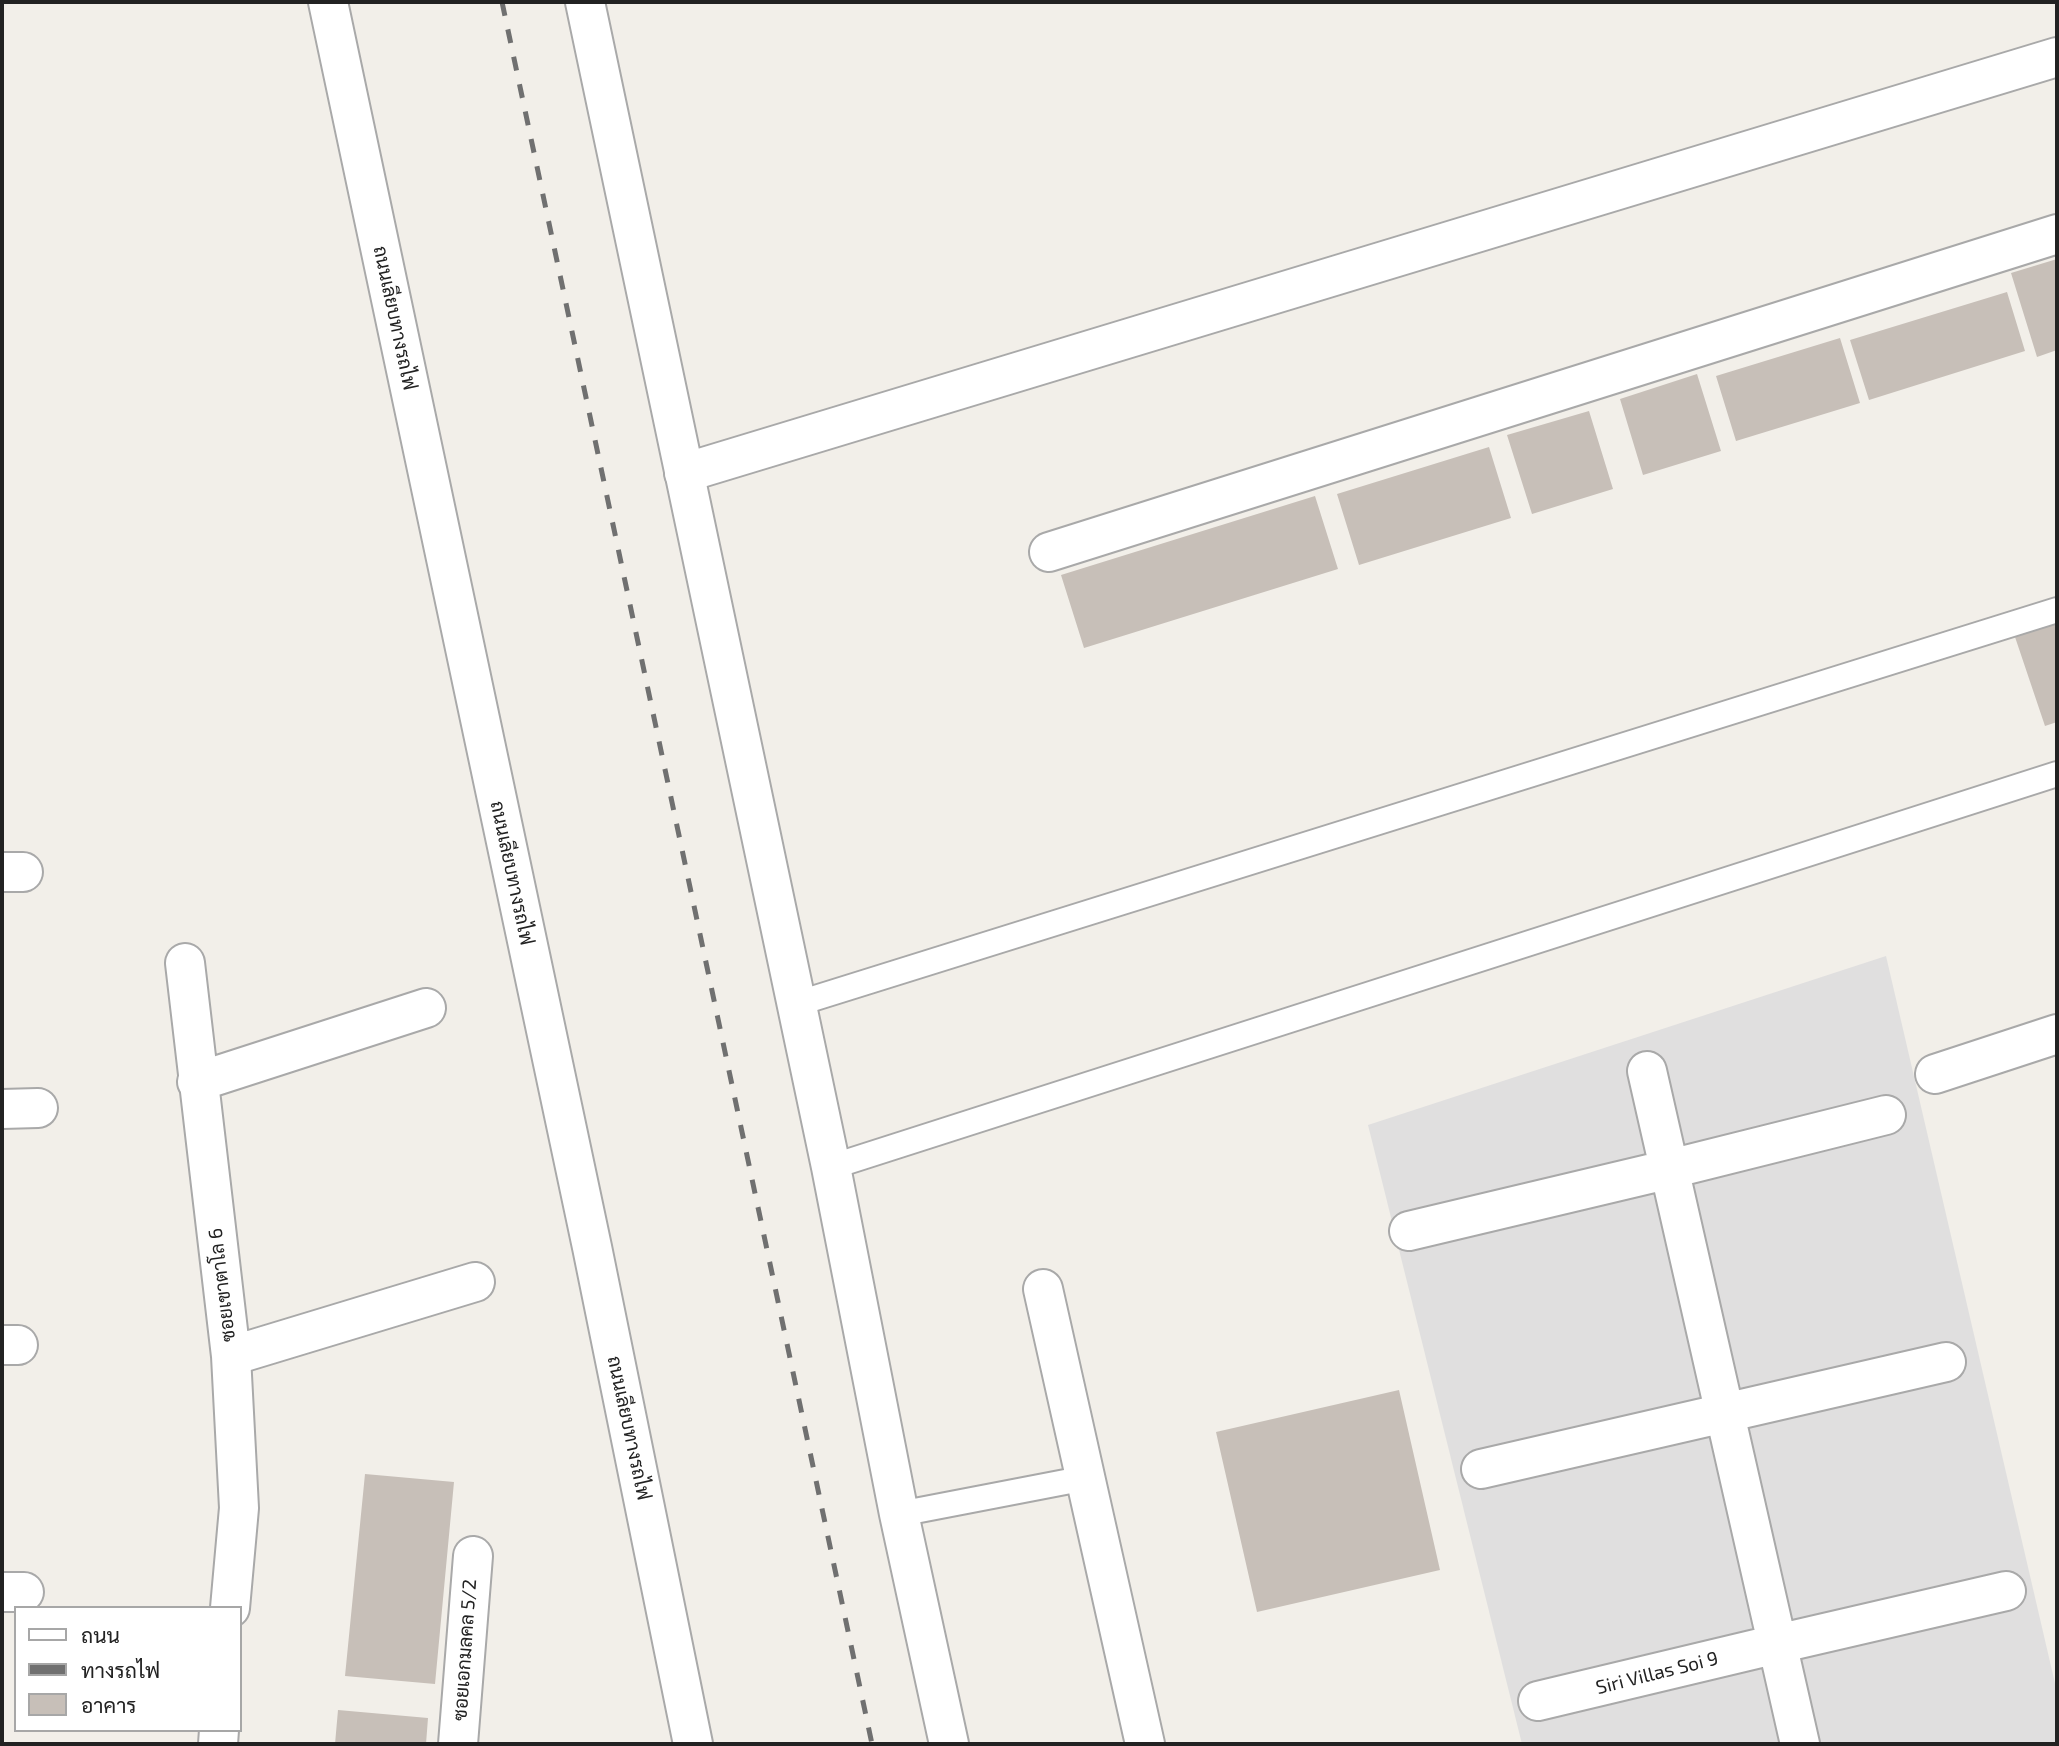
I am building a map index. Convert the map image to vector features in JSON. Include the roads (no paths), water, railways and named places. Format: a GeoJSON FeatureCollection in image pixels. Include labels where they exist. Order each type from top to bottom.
{"type":"FeatureCollection","features":[{"type":"Feature","properties":{"kind":"street","name":"ถนนเลียบทางรถไฟ"},"geometry":{"type":"LineString","coordinates":[[328,2],[592,1247],[693,1744]]}},
{"type":"Feature","properties":{"kind":"street"},"geometry":{"type":"LineString","coordinates":[[585,2],[831,1167],[899,1514],[949,1744]]}},
{"type":"Feature","properties":{"kind":"street"},"geometry":{"type":"LineString","coordinates":[[684,473],[2057,57]]}},
{"type":"Feature","properties":{"kind":"street"},"geometry":{"type":"LineString","coordinates":[[1049,552],[2057,233]]}},
{"type":"Feature","properties":{"kind":"street","name":"ซอยเขาตาโล 6"},"geometry":{"type":"LineString","coordinates":[[185,963],[231,1356],[239,1508],[230,1606]]}},
{"type":"Feature","properties":{"kind":"street"},"geometry":{"type":"LineString","coordinates":[[197,1082],[426,1008]]}},
{"type":"Feature","properties":{"kind":"street"},"geometry":{"type":"LineString","coordinates":[[1935,1074],[2057,1034]]}},
{"type":"Feature","properties":{"kind":"street"},"geometry":{"type":"LineString","coordinates":[[1647,1071],[1800,1744]]}},
{"type":"Feature","properties":{"kind":"street"},"geometry":{"type":"LineString","coordinates":[[1409,1231],[1886,1115]]}},
{"type":"Feature","properties":{"kind":"street"},"geometry":{"type":"LineString","coordinates":[[231,1356],[475,1282]]}},
{"type":"Feature","properties":{"kind":"street"},"geometry":{"type":"LineString","coordinates":[[1043,1289],[1145,1744]]}},
{"type":"Feature","properties":{"kind":"street"},"geometry":{"type":"LineString","coordinates":[[1480,1469],[1946,1362]]}},
{"type":"Feature","properties":{"kind":"street","name":"ซอยเอกมลคล 5/2"},"geometry":{"type":"LineString","coordinates":[[458,1744],[472,1556]]}},
{"type":"Feature","properties":{"kind":"street","name":"Siri Villas Soi 9"},"geometry":{"type":"LineString","coordinates":[[1538,1702],[2006,1591]]}},
{"type":"Feature","properties":{"kind":"lane"},"geometry":{"type":"LineString","coordinates":[[796,1004],[2057,610]]}},
{"type":"Feature","properties":{"kind":"lane"},"geometry":{"type":"LineString","coordinates":[[831,1167],[2057,774]]}},
{"type":"Feature","properties":{"kind":"lane"},"geometry":{"type":"LineString","coordinates":[[899,1514],[1086,1478]]}},
{"type":"Feature","properties":{"kind":"railway"},"geometry":{"type":"LineString","coordinates":[[502,2],[872,1744]]}}]}
